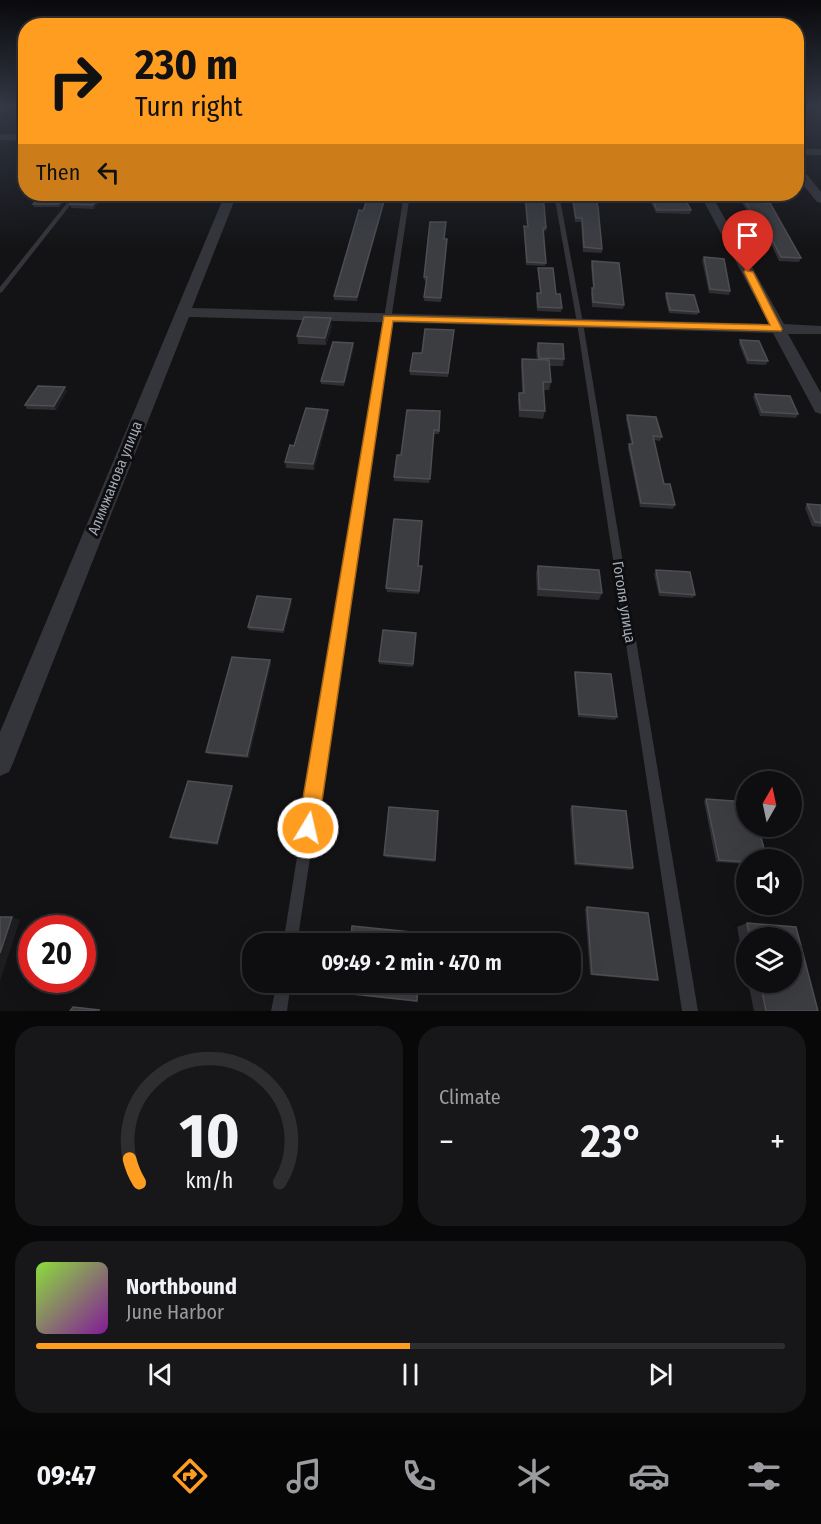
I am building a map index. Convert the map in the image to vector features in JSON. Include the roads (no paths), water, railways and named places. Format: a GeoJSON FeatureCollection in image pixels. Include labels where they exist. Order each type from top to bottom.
{"type":"FeatureCollection","features":[{"type":"Feature","properties":{"kind":"street"},"geometry":{"type":"LineString","coordinates":[[804,178],[821,200]]}},
{"type":"Feature","properties":{"kind":"street","name":"Алимжанова улица"},"geometry":{"type":"LineString","coordinates":[[0,763],[228,201]]}},
{"type":"Feature","properties":{"kind":"street"},"geometry":{"type":"LineString","coordinates":[[710,201],[821,408]]}},
{"type":"Feature","properties":{"kind":"street"},"geometry":{"type":"LineString","coordinates":[[182,312],[821,330]]}},
{"type":"Feature","properties":{"kind":"lane"},"geometry":{"type":"LineString","coordinates":[[0,291],[71,201]]}},
{"type":"Feature","properties":{"kind":"lane"},"geometry":{"type":"LineString","coordinates":[[292,933],[406,201]]}},
{"type":"Feature","properties":{"kind":"lane","name":"Гоголя улица"},"geometry":{"type":"LineString","coordinates":[[557,201],[580,323],[690,1011]]}},
{"type":"Feature","properties":{"kind":"lane"},"geometry":{"type":"LineString","coordinates":[[279,1011],[282,993]]}}]}
